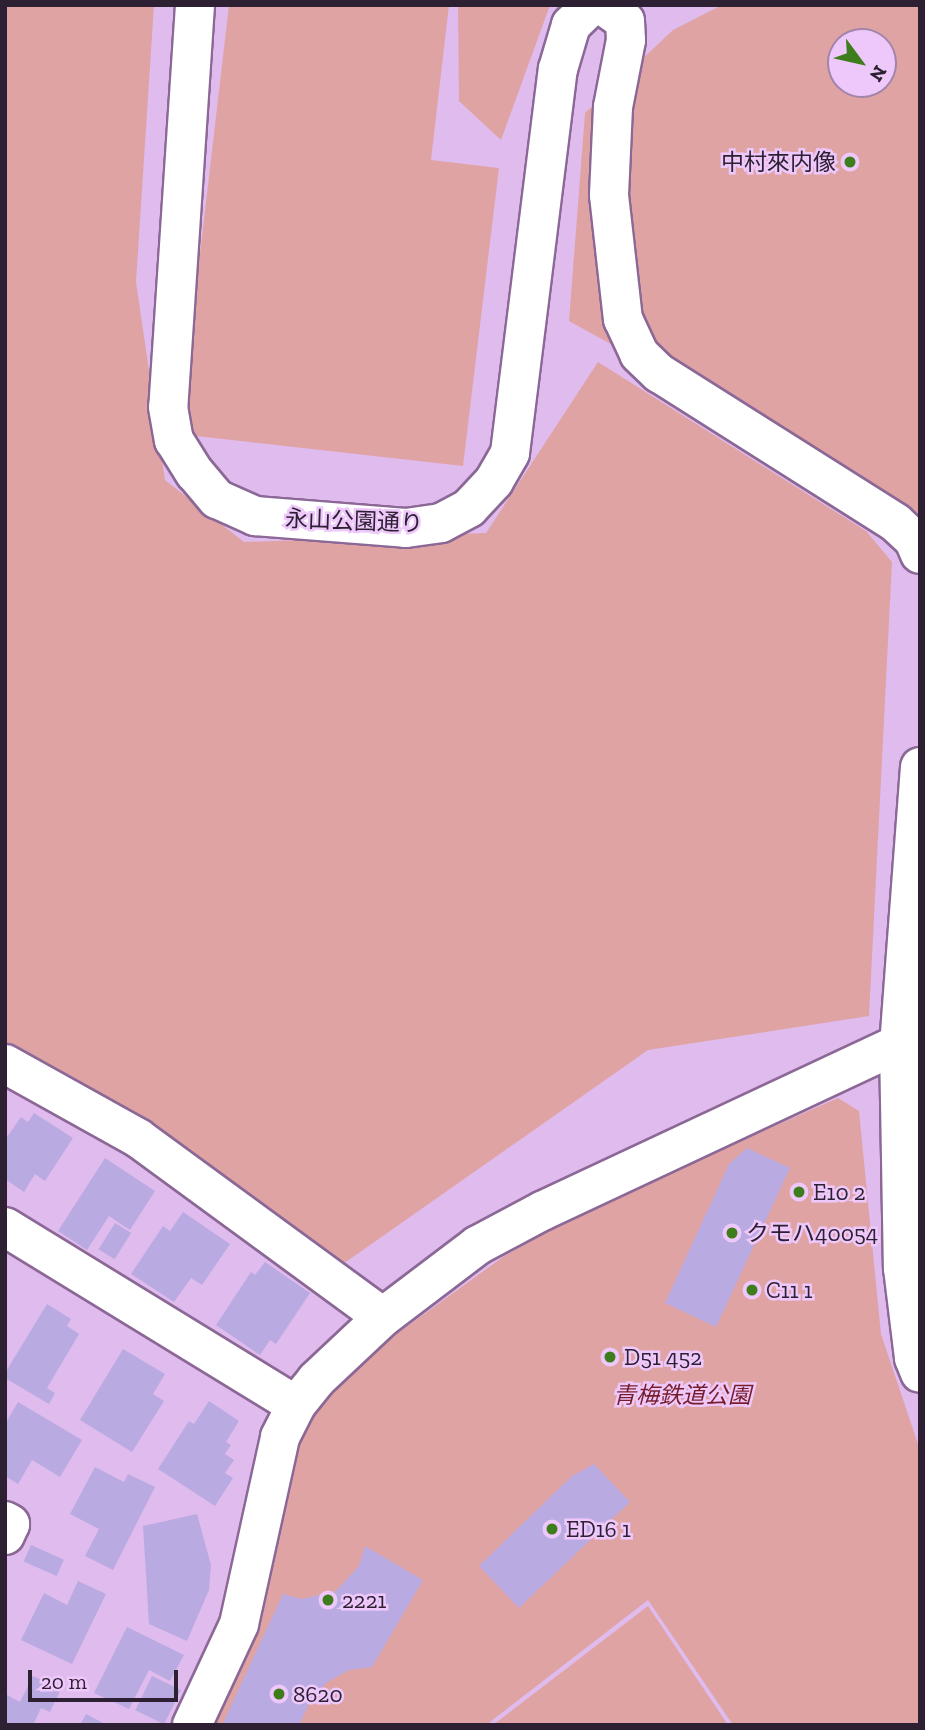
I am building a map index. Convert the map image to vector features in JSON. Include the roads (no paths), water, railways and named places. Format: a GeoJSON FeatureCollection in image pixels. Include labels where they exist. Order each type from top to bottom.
{"type":"FeatureCollection","features":[{"type":"Feature","properties":{"kind":"street","name":"永山公園通り"},"geometry":{"type":"LineString","coordinates":[[195,5],[168,407],[174,440],[195,473],[218,499],[255,516],[406,528],[441,523],[469,508],[494,481],[510,453],[558,69],[571,25],[592,5]]}},
{"type":"Feature","properties":{"kind":"street"},"geometry":{"type":"LineString","coordinates":[[602,5],[625,20],[626,40],[613,107],[610,195],[623,319],[639,354],[659,373],[895,523],[914,540],[920,554]]}},
{"type":"Feature","properties":{"kind":"street"},"geometry":{"type":"LineString","coordinates":[[920,767],[903,1268],[914,1357],[920,1373]]}},
{"type":"Feature","properties":{"kind":"street"},"geometry":{"type":"LineString","coordinates":[[192,1725],[239,1624],[281,1437],[296,1405],[316,1380],[383,1317],[478,1245],[532,1216],[909,1034]]}},
{"type":"Feature","properties":{"kind":"street"},"geometry":{"type":"LineString","coordinates":[[5,1064],[138,1138],[383,1317]]}},
{"type":"Feature","properties":{"kind":"street"},"geometry":{"type":"LineString","coordinates":[[5,1227],[296,1405]]}},
{"type":"Feature","properties":{"kind":"street"},"geometry":{"type":"LineString","coordinates":[[5,1521],[10,1524],[5,1535]]}},
{"type":"Feature","properties":{"kind":"place","name":"中村來内像"},"geometry":{"type":"Point","coordinates":[850,162]}},
{"type":"Feature","properties":{"kind":"place","name":"E10 2"},"geometry":{"type":"Point","coordinates":[799,1192]}},
{"type":"Feature","properties":{"kind":"place","name":"クモハ40054"},"geometry":{"type":"Point","coordinates":[732,1233]}},
{"type":"Feature","properties":{"kind":"place","name":"C11 1"},"geometry":{"type":"Point","coordinates":[752,1290]}},
{"type":"Feature","properties":{"kind":"place","name":"D51 452"},"geometry":{"type":"Point","coordinates":[610,1357]}},
{"type":"Feature","properties":{"kind":"place","name":"ED16 1"},"geometry":{"type":"Point","coordinates":[552,1529]}},
{"type":"Feature","properties":{"kind":"place","name":"2221"},"geometry":{"type":"Point","coordinates":[328,1600]}},
{"type":"Feature","properties":{"kind":"place","name":"8620"},"geometry":{"type":"Point","coordinates":[279,1694]}},
{"type":"Feature","properties":{"kind":"park label","name":"青梅鉄道公園"},"geometry":{"type":"Point","coordinates":[682,1395]}}]}
